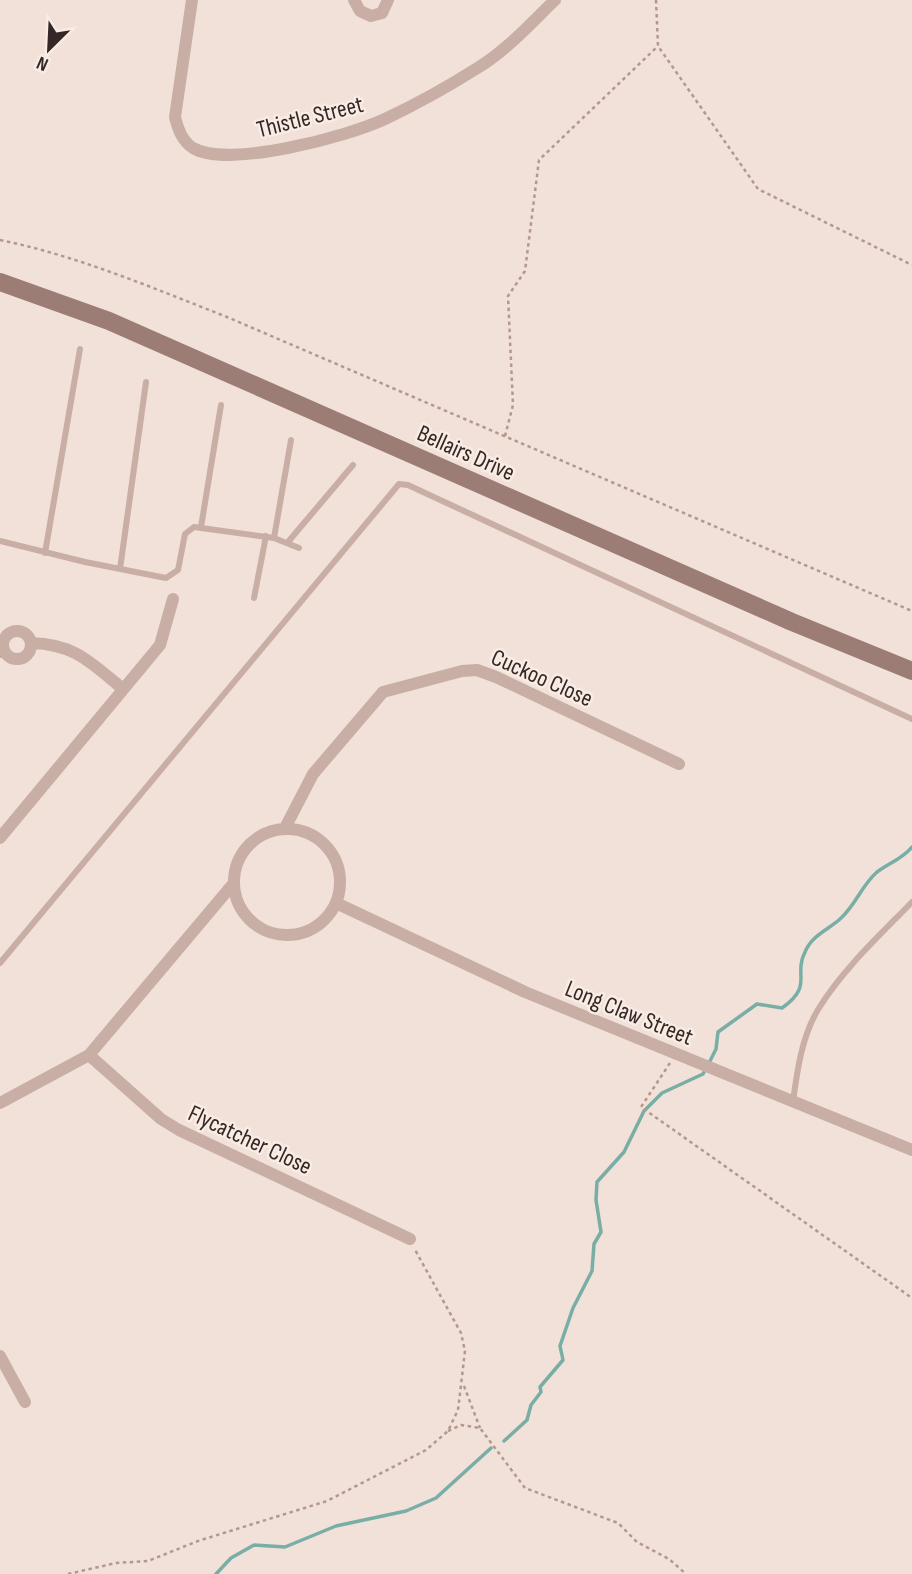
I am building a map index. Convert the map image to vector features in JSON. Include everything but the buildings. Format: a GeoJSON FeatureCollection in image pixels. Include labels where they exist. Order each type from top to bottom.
{"type":"FeatureCollection","features":[{"type":"Feature","properties":{"kind":"street","name":"Thistle Street"},"geometry":{"type":"LineString","coordinates":[[192,0],[174,117],[180,134],[192,148],[227,156],[319,141],[385,119],[481,66],[505,48],[555,0]]}},
{"type":"Feature","properties":{"kind":"street"},"geometry":{"type":"LineString","coordinates":[[354,0],[360,11],[371,16],[382,13],[388,0]]}},
{"type":"Feature","properties":{"kind":"street","name":"Bellairs Drive"},"geometry":{"type":"LineString","coordinates":[[0,282],[109,321],[792,622],[912,671]]}},
{"type":"Feature","properties":{"kind":"street"},"geometry":{"type":"LineString","coordinates":[[0,838],[163,639],[173,598]]}},
{"type":"Feature","properties":{"kind":"street"},"geometry":{"type":"LineString","coordinates":[[22,632],[31,643],[29,651],[23,657],[3,656],[3,646],[9,633],[22,632]]}},
{"type":"Feature","properties":{"kind":"street"},"geometry":{"type":"LineString","coordinates":[[31,643],[51,643],[71,649],[123,689]]}},
{"type":"Feature","properties":{"kind":"street","name":"Cuckoo Close"},"geometry":{"type":"LineString","coordinates":[[285,828],[313,774],[378,697],[396,687],[462,671],[477,670],[496,677],[679,764]]}},
{"type":"Feature","properties":{"kind":"street"},"geometry":{"type":"LineString","coordinates":[[285,828],[310,835],[331,852],[338,868],[340,886],[336,903],[326,918],[312,929],[295,935],[277,934],[260,928],[246,917],[237,902],[233,884],[239,857],[247,846],[258,836],[285,828]]}},
{"type":"Feature","properties":{"kind":"street"},"geometry":{"type":"LineString","coordinates":[[0,1103],[89,1055],[233,884]]}},
{"type":"Feature","properties":{"kind":"street","name":"Long Claw Street"},"geometry":{"type":"LineString","coordinates":[[336,903],[525,992],[912,1150]]}},
{"type":"Feature","properties":{"kind":"street","name":"Flycatcher Close"},"geometry":{"type":"LineString","coordinates":[[89,1055],[172,1126],[410,1239]]}},
{"type":"Feature","properties":{"kind":"street"},"geometry":{"type":"LineString","coordinates":[[0,1356],[25,1402]]}},
{"type":"Feature","properties":{"kind":"lane"},"geometry":{"type":"LineString","coordinates":[[46,553],[80,349]]}},
{"type":"Feature","properties":{"kind":"lane"},"geometry":{"type":"LineString","coordinates":[[120,569],[146,382]]}},
{"type":"Feature","properties":{"kind":"lane"},"geometry":{"type":"LineString","coordinates":[[201,527],[220,405]]}},
{"type":"Feature","properties":{"kind":"lane"},"geometry":{"type":"LineString","coordinates":[[274,538],[291,440]]}},
{"type":"Feature","properties":{"kind":"lane"},"geometry":{"type":"LineString","coordinates":[[288,542],[354,465]]}},
{"type":"Feature","properties":{"kind":"lane"},"geometry":{"type":"LineString","coordinates":[[0,963],[399,484],[408,485],[912,719]]}},
{"type":"Feature","properties":{"kind":"lane"},"geometry":{"type":"LineString","coordinates":[[0,541],[120,569],[172,576],[179,568],[186,531],[201,527],[266,536],[299,548]]}},
{"type":"Feature","properties":{"kind":"lane"},"geometry":{"type":"LineString","coordinates":[[254,598],[266,536]]}},
{"type":"Feature","properties":{"kind":"lane"},"geometry":{"type":"LineString","coordinates":[[793,1102],[806,1037],[818,1009],[864,952],[912,902]]}},
{"type":"Feature","properties":{"kind":"path"},"geometry":{"type":"LineString","coordinates":[[656,0],[658,46],[758,189],[912,265]]}},
{"type":"Feature","properties":{"kind":"path"},"geometry":{"type":"LineString","coordinates":[[505,436],[513,405],[508,296],[525,271],[539,160],[658,46]]}},
{"type":"Feature","properties":{"kind":"path"},"geometry":{"type":"LineString","coordinates":[[0,240],[38,248],[145,285],[912,611]]}},
{"type":"Feature","properties":{"kind":"path"},"geometry":{"type":"LineString","coordinates":[[680,1056],[641,1107],[912,1298]]}},
{"type":"Feature","properties":{"kind":"path"},"geometry":{"type":"LineString","coordinates":[[410,1239],[461,1333],[465,1351],[458,1410],[448,1431]]}},
{"type":"Feature","properties":{"kind":"path"},"geometry":{"type":"LineString","coordinates":[[462,1383],[480,1429],[525,1488],[618,1523],[637,1542],[669,1559],[686,1574]]}},
{"type":"Feature","properties":{"kind":"path"},"geometry":{"type":"LineString","coordinates":[[68,1574],[116,1563],[148,1561],[198,1541],[327,1501],[426,1450],[448,1431],[461,1425],[480,1429]]}},
{"type":"Feature","properties":{"kind":"waterway"},"geometry":{"type":"LineString","coordinates":[[709,1063],[716,1049],[718,1032],[757,1004],[782,1008],[792,1000],[800,987],[802,960],[808,946],[846,914],[877,872],[912,847]]}},
{"type":"Feature","properties":{"kind":"waterway"},"geometry":{"type":"LineString","coordinates":[[646,1109],[662,1093],[703,1074],[705,1070]]}},
{"type":"Feature","properties":{"kind":"waterway"},"geometry":{"type":"LineString","coordinates":[[504,1441],[527,1420],[531,1405],[541,1392],[540,1387],[563,1360],[560,1346],[573,1308],[592,1271],[594,1244],[601,1232],[596,1200],[597,1182],[624,1152],[644,1111]]}},
{"type":"Feature","properties":{"kind":"waterway"},"geometry":{"type":"LineString","coordinates":[[216,1574],[231,1558],[254,1545],[285,1547],[336,1526],[406,1511],[436,1498],[491,1448]]}}]}
